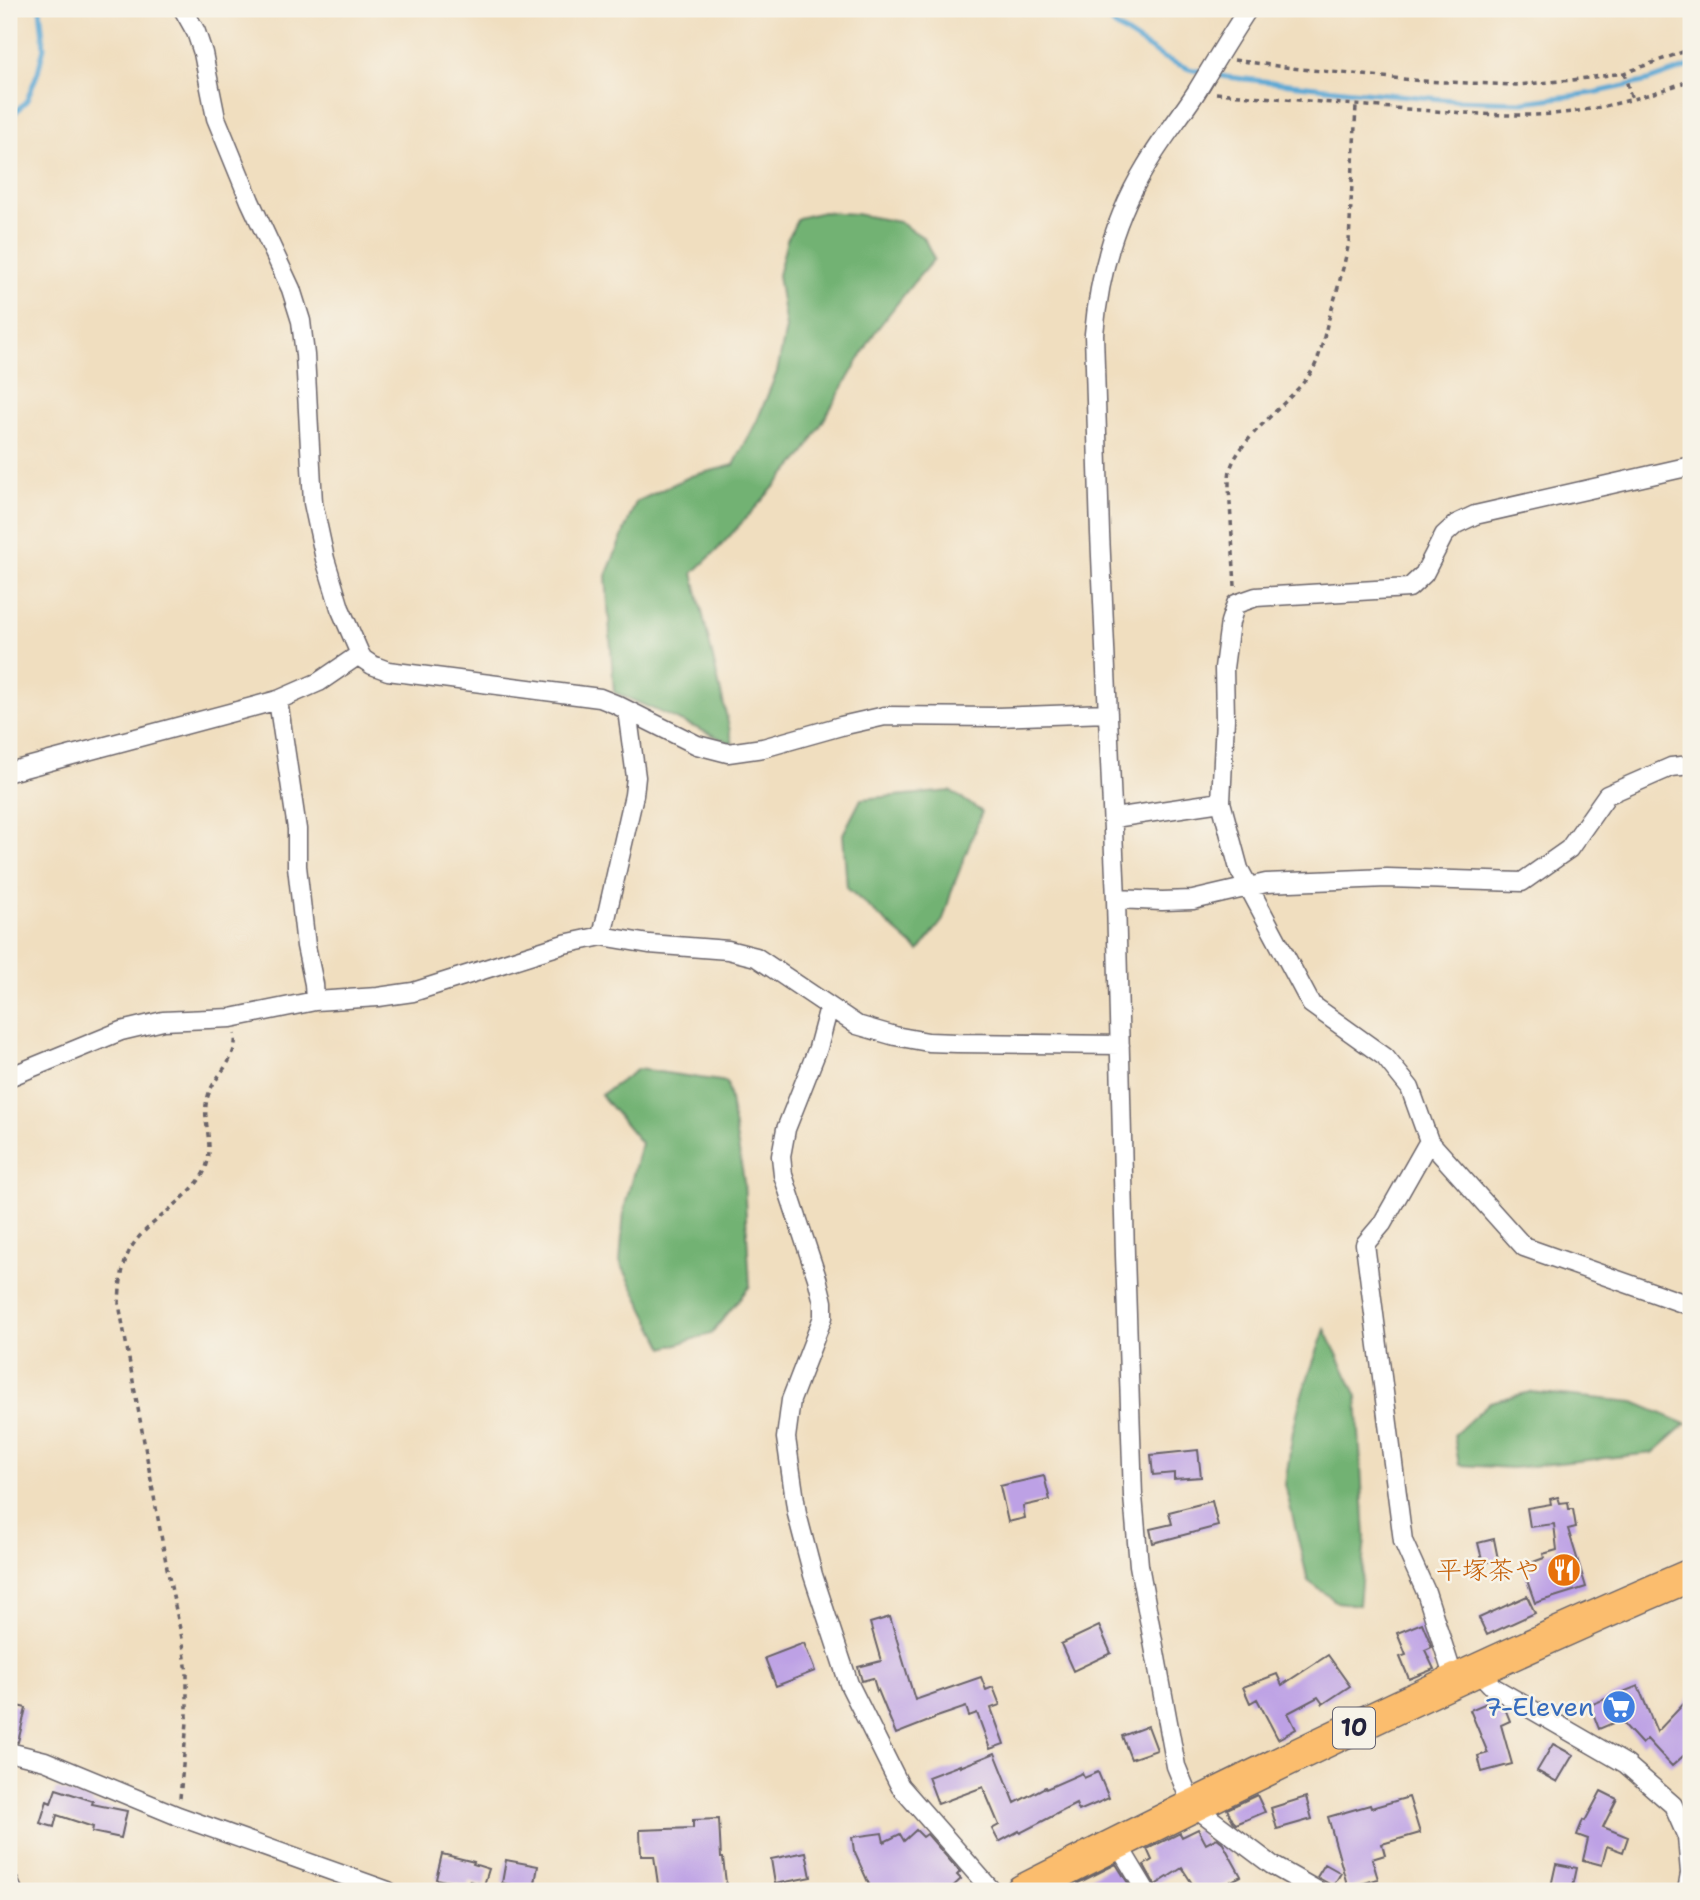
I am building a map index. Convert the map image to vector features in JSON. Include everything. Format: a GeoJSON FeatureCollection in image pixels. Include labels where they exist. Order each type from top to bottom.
{"type":"FeatureCollection","features":[{"type":"Feature","properties":{"kind":"highway","name":"10"},"geometry":{"type":"LineString","coordinates":[[1022,1891],[1192,1805],[1466,1675],[1691,1575]]}},
{"type":"Feature","properties":{"kind":"street"},"geometry":{"type":"LineString","coordinates":[[183,9],[197,32],[216,118],[290,289],[301,321],[313,503],[325,559],[340,608],[363,659],[388,671],[600,698],[697,745],[728,752],[763,748],[885,716],[997,717],[1108,713]]}},
{"type":"Feature","properties":{"kind":"street"},"geometry":{"type":"LineString","coordinates":[[1248,9],[1129,196],[1105,265],[1094,334],[1114,818],[1133,1496],[1139,1565],[1177,1766],[1192,1805],[1272,1865],[1318,1891]]}},
{"type":"Feature","properties":{"kind":"street"},"geometry":{"type":"LineString","coordinates":[[1691,466],[1475,515],[1456,524],[1444,535],[1424,574],[1409,588],[1256,597],[1236,604],[1230,622],[1224,668],[1225,719],[1221,802],[1239,869],[1311,1004],[1385,1058],[1410,1088],[1429,1141],[1524,1247],[1691,1307]]}},
{"type":"Feature","properties":{"kind":"street"},"geometry":{"type":"LineString","coordinates":[[9,772],[278,700],[319,682],[360,654]]}},
{"type":"Feature","properties":{"kind":"street"},"geometry":{"type":"LineString","coordinates":[[278,700],[297,830],[297,866],[315,1001]]}},
{"type":"Feature","properties":{"kind":"street"},"geometry":{"type":"LineString","coordinates":[[602,936],[636,777],[627,710]]}},
{"type":"Feature","properties":{"kind":"street"},"geometry":{"type":"LineString","coordinates":[[1116,899],[1193,900],[1266,883],[1387,878],[1522,882],[1569,849],[1608,795],[1671,767],[1691,765]]}},
{"type":"Feature","properties":{"kind":"street"},"geometry":{"type":"LineString","coordinates":[[1114,818],[1221,802]]}},
{"type":"Feature","properties":{"kind":"street"},"geometry":{"type":"LineString","coordinates":[[9,1077],[121,1031],[163,1021],[231,1018],[315,1001],[413,992],[564,944],[602,936],[649,944],[728,950],[756,957],[857,1025],[895,1036],[928,1042],[1120,1045]]}},
{"type":"Feature","properties":{"kind":"street"},"geometry":{"type":"LineString","coordinates":[[829,1007],[818,1048],[786,1129],[781,1156],[783,1175],[823,1302],[823,1317],[791,1400],[786,1438],[797,1514],[813,1575],[849,1684],[900,1786],[992,1891]]}},
{"type":"Feature","properties":{"kind":"street"},"geometry":{"type":"LineString","coordinates":[[1429,1141],[1382,1224],[1365,1244],[1404,1541],[1466,1675],[1493,1687],[1626,1764],[1674,1805],[1687,1836],[1690,1873],[1688,1891]]}},
{"type":"Feature","properties":{"kind":"street"},"geometry":{"type":"LineString","coordinates":[[9,1752],[45,1761],[178,1816],[388,1891]]}},
{"type":"Feature","properties":{"kind":"street"},"geometry":{"type":"LineString","coordinates":[[1117,1843],[1146,1891]]}},
{"type":"Feature","properties":{"kind":"street"},"geometry":{"type":"LineString","coordinates":[[9,1882],[13,1891]]}},
{"type":"Feature","properties":{"kind":"path"},"geometry":{"type":"LineString","coordinates":[[1216,57],[1292,68],[1422,81],[1516,85],[1624,73],[1691,49]]}},
{"type":"Feature","properties":{"kind":"path"},"geometry":{"type":"LineString","coordinates":[[1624,73],[1632,100]]}},
{"type":"Feature","properties":{"kind":"path"},"geometry":{"type":"LineString","coordinates":[[1196,91],[1356,106],[1535,115],[1582,111],[1632,100],[1691,80]]}},
{"type":"Feature","properties":{"kind":"path"},"geometry":{"type":"LineString","coordinates":[[1236,604],[1230,470],[1250,438],[1313,370],[1321,349],[1349,242],[1356,106]]}},
{"type":"Feature","properties":{"kind":"path"},"geometry":{"type":"LineString","coordinates":[[178,1816],[187,1721],[187,1673],[119,1296],[126,1258],[135,1241],[193,1188],[205,1171],[210,1152],[207,1096],[234,1051],[236,1037],[231,1018]]}},
{"type":"Feature","properties":{"kind":"green space"},"geometry":{"type":"Polygon","coordinates":[[[823,212],[856,214],[899,222],[924,238],[934,259],[875,332],[804,454],[693,573],[733,744],[614,692],[606,576],[636,502],[691,476],[734,465],[757,421],[777,372],[786,328],[778,275],[787,240],[798,218],[823,212]]]}},
{"type":"Feature","properties":{"kind":"green space"},"geometry":{"type":"Polygon","coordinates":[[[951,791],[982,812],[943,920],[919,951],[847,888],[843,834],[861,799],[951,791]]]}},
{"type":"Feature","properties":{"kind":"green space"},"geometry":{"type":"Polygon","coordinates":[[[638,1069],[727,1082],[744,1181],[750,1286],[711,1334],[664,1348],[620,1262],[624,1210],[641,1143],[601,1095],[638,1069]]]}},
{"type":"Feature","properties":{"kind":"green space"},"geometry":{"type":"Polygon","coordinates":[[[1325,1329],[1357,1396],[1365,1537],[1359,1605],[1337,1602],[1308,1581],[1285,1485],[1301,1397],[1325,1329]]]}},
{"type":"Feature","properties":{"kind":"green space"},"geometry":{"type":"Polygon","coordinates":[[[1530,1392],[1634,1402],[1686,1424],[1653,1453],[1512,1468],[1459,1465],[1454,1435],[1490,1402],[1530,1392]]]}},
{"type":"Feature","properties":{"kind":"building"},"geometry":{"type":"Polygon","coordinates":[[[1198,1450],[1201,1477],[1174,1479],[1174,1473],[1153,1475],[1151,1455],[1198,1450]]]}},
{"type":"Feature","properties":{"kind":"building"},"geometry":{"type":"Polygon","coordinates":[[[1044,1476],[1050,1500],[1023,1506],[1025,1518],[1008,1522],[1000,1486],[1044,1476]]]}},
{"type":"Feature","properties":{"kind":"building"},"geometry":{"type":"Polygon","coordinates":[[[1558,1497],[1560,1503],[1568,1502],[1569,1509],[1573,1509],[1576,1527],[1568,1529],[1586,1587],[1535,1603],[1522,1566],[1544,1558],[1543,1554],[1557,1550],[1554,1524],[1530,1527],[1527,1508],[1551,1504],[1550,1499],[1558,1497]]]}},
{"type":"Feature","properties":{"kind":"building"},"geometry":{"type":"Polygon","coordinates":[[[1212,1501],[1218,1526],[1153,1543],[1150,1529],[1172,1524],[1169,1512],[1212,1501]]]}},
{"type":"Feature","properties":{"kind":"building"},"geometry":{"type":"Polygon","coordinates":[[[1494,1539],[1498,1559],[1483,1563],[1478,1543],[1494,1539]]]}},
{"type":"Feature","properties":{"kind":"building"},"geometry":{"type":"Polygon","coordinates":[[[1527,1596],[1535,1613],[1487,1635],[1479,1618],[1527,1596]]]}},
{"type":"Feature","properties":{"kind":"building"},"geometry":{"type":"Polygon","coordinates":[[[890,1617],[915,1700],[981,1677],[986,1690],[993,1687],[1000,1705],[991,1708],[1004,1744],[990,1749],[977,1713],[969,1716],[966,1707],[896,1734],[873,1678],[862,1681],[858,1667],[881,1661],[870,1623],[890,1617]]]}},
{"type":"Feature","properties":{"kind":"building"},"geometry":{"type":"Polygon","coordinates":[[[1422,1623],[1432,1647],[1425,1650],[1434,1669],[1409,1679],[1400,1657],[1406,1655],[1397,1633],[1422,1623]]]}},
{"type":"Feature","properties":{"kind":"building"},"geometry":{"type":"Polygon","coordinates":[[[1099,1626],[1111,1653],[1073,1671],[1061,1644],[1099,1626]]]}},
{"type":"Feature","properties":{"kind":"building"},"geometry":{"type":"Polygon","coordinates":[[[804,1643],[815,1671],[776,1686],[765,1658],[804,1643]]]}},
{"type":"Feature","properties":{"kind":"building"},"geometry":{"type":"Polygon","coordinates":[[[1328,1655],[1350,1686],[1323,1704],[1318,1697],[1288,1713],[1296,1729],[1278,1739],[1257,1699],[1250,1703],[1243,1687],[1277,1674],[1282,1685],[1328,1655]]]}},
{"type":"Feature","properties":{"kind":"building"},"geometry":{"type":"Polygon","coordinates":[[[1638,1686],[1657,1732],[1691,1696],[1691,1749],[1672,1766],[1647,1739],[1642,1744],[1620,1720],[1599,1729],[1590,1705],[1638,1686]]]}},
{"type":"Feature","properties":{"kind":"building"},"geometry":{"type":"Polygon","coordinates":[[[1489,1702],[1491,1705],[1497,1702],[1504,1706],[1510,1721],[1501,1725],[1512,1764],[1482,1772],[1478,1756],[1488,1753],[1470,1710],[1489,1702]]]}},
{"type":"Feature","properties":{"kind":"building"},"geometry":{"type":"Polygon","coordinates":[[[9,1704],[26,1708],[18,1742],[9,1741],[9,1704]]]}},
{"type":"Feature","properties":{"kind":"building"},"geometry":{"type":"Polygon","coordinates":[[[1148,1726],[1157,1750],[1131,1759],[1122,1736],[1148,1726]]]}},
{"type":"Feature","properties":{"kind":"building"},"geometry":{"type":"Polygon","coordinates":[[[1553,1744],[1573,1755],[1557,1782],[1537,1771],[1553,1744]]]}},
{"type":"Feature","properties":{"kind":"building"},"geometry":{"type":"Polygon","coordinates":[[[995,1753],[1015,1803],[1045,1787],[1046,1789],[1082,1773],[1084,1778],[1098,1772],[1109,1798],[1079,1811],[1076,1804],[999,1842],[992,1829],[999,1825],[983,1787],[938,1804],[928,1777],[995,1753]]]}},
{"type":"Feature","properties":{"kind":"building"},"geometry":{"type":"Polygon","coordinates":[[[56,1789],[93,1801],[92,1804],[127,1811],[121,1838],[92,1832],[93,1827],[57,1815],[54,1827],[40,1823],[47,1801],[51,1803],[56,1789]]]}},
{"type":"Feature","properties":{"kind":"building"},"geometry":{"type":"Polygon","coordinates":[[[1601,1791],[1617,1799],[1603,1827],[1628,1837],[1623,1852],[1607,1846],[1602,1865],[1583,1860],[1588,1839],[1577,1835],[1601,1791]]]}},
{"type":"Feature","properties":{"kind":"building"},"geometry":{"type":"Polygon","coordinates":[[[1257,1795],[1265,1812],[1236,1824],[1227,1809],[1257,1795]]]}},
{"type":"Feature","properties":{"kind":"building"},"geometry":{"type":"Polygon","coordinates":[[[1306,1797],[1312,1819],[1277,1829],[1271,1808],[1306,1797]]]}},
{"type":"Feature","properties":{"kind":"building"},"geometry":{"type":"Polygon","coordinates":[[[1409,1797],[1420,1833],[1382,1844],[1385,1855],[1372,1859],[1378,1879],[1348,1888],[1328,1817],[1409,1797]]]}},
{"type":"Feature","properties":{"kind":"building"},"geometry":{"type":"Polygon","coordinates":[[[719,1819],[721,1858],[727,1891],[659,1891],[654,1856],[641,1856],[640,1830],[693,1828],[693,1820],[719,1819]]]}},
{"type":"Feature","properties":{"kind":"building"},"geometry":{"type":"Polygon","coordinates":[[[1198,1829],[1206,1844],[1217,1838],[1222,1842],[1241,1876],[1213,1891],[1197,1891],[1182,1868],[1155,1885],[1144,1865],[1152,1860],[1147,1849],[1180,1833],[1182,1837],[1198,1829]]]}},
{"type":"Feature","properties":{"kind":"building"},"geometry":{"type":"Polygon","coordinates":[[[916,1830],[923,1837],[927,1834],[960,1872],[957,1875],[961,1879],[948,1891],[872,1891],[854,1851],[852,1837],[882,1833],[884,1842],[900,1834],[904,1841],[916,1830]]]}},
{"type":"Feature","properties":{"kind":"building"},"geometry":{"type":"Polygon","coordinates":[[[806,1852],[811,1877],[775,1884],[771,1859],[806,1852]]]}},
{"type":"Feature","properties":{"kind":"building"},"geometry":{"type":"Polygon","coordinates":[[[442,1854],[474,1862],[473,1864],[489,1869],[484,1885],[469,1881],[468,1886],[436,1879],[442,1854]]]}},
{"type":"Feature","properties":{"kind":"building"},"geometry":{"type":"Polygon","coordinates":[[[506,1860],[538,1866],[534,1889],[502,1883],[506,1860]]]}},
{"type":"Feature","properties":{"kind":"building"},"geometry":{"type":"Polygon","coordinates":[[[1116,1864],[1133,1891],[1082,1891],[1078,1883],[1116,1864]]]}},
{"type":"Feature","properties":{"kind":"building"},"geometry":{"type":"Polygon","coordinates":[[[1325,1864],[1341,1873],[1333,1886],[1317,1877],[1325,1864]]]}},
{"type":"Feature","properties":{"kind":"building"},"geometry":{"type":"Polygon","coordinates":[[[1556,1864],[1577,1868],[1572,1891],[1550,1891],[1556,1864]]]}},
{"type":"Feature","properties":{"kind":"waterway"},"geometry":{"type":"LineString","coordinates":[[9,119],[27,100],[38,72],[44,47],[40,9]]}},
{"type":"Feature","properties":{"kind":"waterway"},"geometry":{"type":"LineString","coordinates":[[1099,9],[1115,26],[1164,58],[1189,69],[1227,77],[1353,91],[1453,100],[1524,102],[1593,93],[1648,81],[1691,66]]}},
{"type":"Feature","properties":{"kind":"place","name":"平塚茶や"},"geometry":{"type":"Point","coordinates":[1564,1570]}},
{"type":"Feature","properties":{"kind":"place","name":"7-Eleven"},"geometry":{"type":"Point","coordinates":[1619,1707]}}]}
